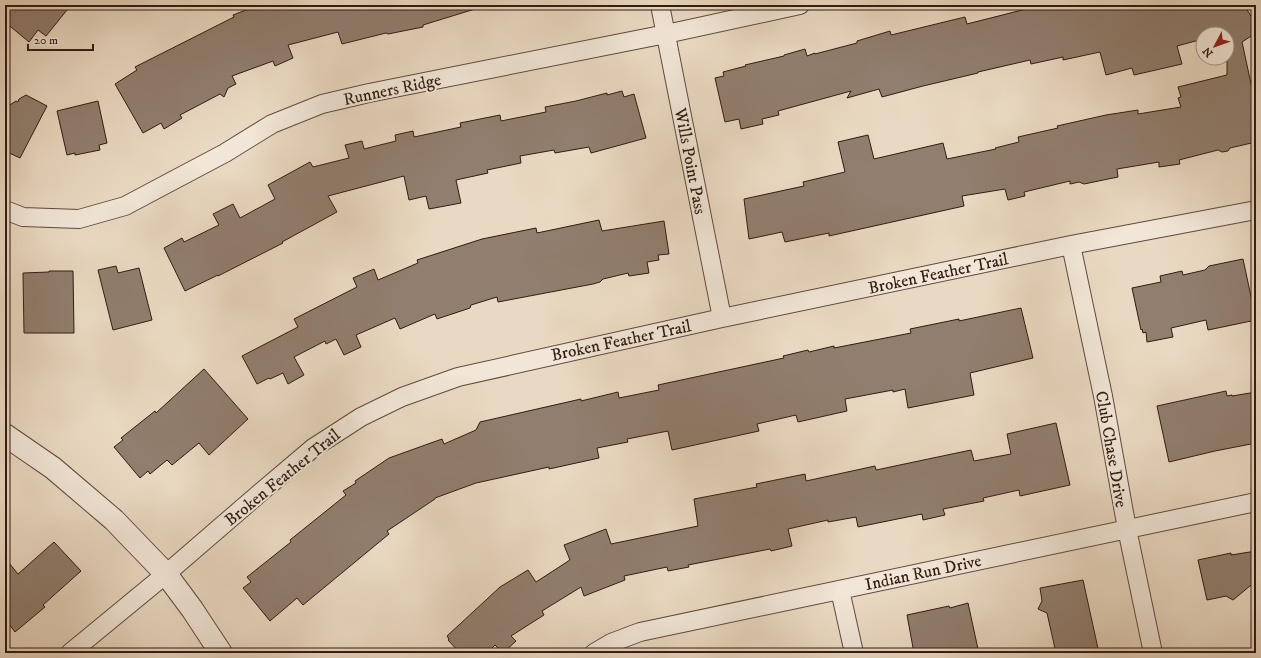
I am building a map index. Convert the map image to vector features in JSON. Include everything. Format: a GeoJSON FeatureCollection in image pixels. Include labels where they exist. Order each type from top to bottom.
{"type":"FeatureCollection","features":[{"type":"Feature","properties":{"kind":"street","name":"Wills Point Pass"},"geometry":{"type":"LineString","coordinates":[[660,5],[722,318]]}},
{"type":"Feature","properties":{"kind":"street","name":"Runners Ridge"},"geometry":{"type":"LineString","coordinates":[[5,210],[23,217],[79,219],[125,206],[225,153],[272,124],[322,104],[369,93],[666,34],[800,5]]}},
{"type":"Feature","properties":{"kind":"street","name":"Broken Feather Trail"},"geometry":{"type":"LineString","coordinates":[[70,653],[166,574],[313,448],[361,417],[402,397],[458,376],[722,318],[1071,246],[1256,210]]}},
{"type":"Feature","properties":{"kind":"street","name":"Club Chase Drive"},"geometry":{"type":"LineString","coordinates":[[1071,246],[1103,396],[1127,530],[1153,653]]}},
{"type":"Feature","properties":{"kind":"street"},"geometry":{"type":"LineString","coordinates":[[5,435],[53,468],[114,520],[166,574],[192,609],[221,653]]}},
{"type":"Feature","properties":{"kind":"street","name":"Indian Run Drive"},"geometry":{"type":"LineString","coordinates":[[594,653],[611,643],[640,632],[1256,502]]}},
{"type":"Feature","properties":{"kind":"street"},"geometry":{"type":"LineString","coordinates":[[840,590],[854,653]]}},
{"type":"Feature","properties":{"kind":"building"},"geometry":{"type":"Polygon","coordinates":[[[5,5],[71,5],[46,36],[38,30],[29,42],[5,22],[5,5]]]}},
{"type":"Feature","properties":{"kind":"building"},"geometry":{"type":"Polygon","coordinates":[[[259,5],[474,5],[475,9],[423,25],[423,27],[388,34],[386,33],[342,44],[338,32],[288,45],[293,58],[275,66],[273,61],[232,76],[236,84],[228,88],[224,97],[220,94],[180,115],[182,118],[164,129],[161,123],[143,133],[115,84],[137,70],[135,67],[234,17],[233,15],[259,5]]]}},
{"type":"Feature","properties":{"kind":"building"},"geometry":{"type":"Polygon","coordinates":[[[1051,5],[1099,5],[1100,9],[1116,5],[1244,5],[1256,24],[1256,33],[1242,42],[1253,93],[1256,92],[1256,142],[1230,148],[1228,151],[1222,152],[1218,150],[1179,160],[1180,164],[1159,167],[1159,162],[1117,169],[1118,177],[1084,184],[1079,182],[1070,184],[1070,181],[1024,192],[1025,196],[1008,200],[1005,189],[962,196],[964,206],[829,236],[829,233],[785,242],[782,232],[749,239],[744,199],[804,186],[803,182],[845,172],[838,142],[868,135],[874,159],[943,143],[947,159],[996,149],[995,148],[1019,142],[1018,137],[1058,128],[1057,126],[1106,115],[1138,110],[1138,114],[1181,107],[1178,98],[1181,97],[1178,87],[1227,75],[1227,66],[1235,66],[1235,26],[1195,26],[1195,41],[1177,46],[1182,64],[1134,75],[1132,68],[1106,75],[1100,52],[1063,60],[1063,57],[1031,64],[1030,60],[882,97],[879,89],[847,98],[851,91],[778,111],[779,115],[762,119],[763,124],[741,129],[739,119],[725,122],[715,78],[724,76],[723,72],[805,49],[807,56],[857,43],[857,41],[890,31],[891,35],[965,17],[967,24],[1034,7],[1035,9],[1051,5]]]}},
{"type":"Feature","properties":{"kind":"building"},"geometry":{"type":"Polygon","coordinates":[[[622,91],[624,97],[634,94],[646,138],[591,153],[589,147],[555,153],[554,150],[520,156],[521,163],[487,170],[488,173],[456,180],[461,203],[429,209],[426,196],[409,200],[404,176],[328,196],[337,212],[282,242],[283,243],[185,291],[164,248],[182,238],[184,242],[219,225],[213,214],[233,204],[240,218],[275,199],[268,185],[310,162],[313,167],[349,158],[345,145],[362,141],[364,149],[396,141],[395,135],[413,131],[414,137],[461,127],[460,123],[500,115],[501,121],[546,112],[545,107],[622,91]]]}},
{"type":"Feature","properties":{"kind":"building"},"geometry":{"type":"Polygon","coordinates":[[[26,95],[47,106],[20,158],[5,151],[5,108],[16,101],[18,102],[19,99],[26,95]]]}},
{"type":"Feature","properties":{"kind":"building"},"geometry":{"type":"Polygon","coordinates":[[[98,101],[107,143],[99,145],[100,150],[67,155],[57,111],[98,101]]]}},
{"type":"Feature","properties":{"kind":"building"},"geometry":{"type":"Polygon","coordinates":[[[599,220],[602,231],[664,221],[669,254],[658,255],[659,260],[647,262],[649,273],[629,276],[628,273],[603,279],[600,282],[593,284],[498,302],[497,297],[471,305],[470,308],[437,319],[435,314],[400,329],[395,318],[356,335],[361,347],[344,355],[336,339],[326,344],[325,341],[294,357],[304,375],[288,384],[283,373],[257,384],[242,356],[298,327],[294,319],[357,287],[353,278],[374,269],[378,280],[418,263],[417,260],[482,239],[536,228],[537,233],[599,220]]]}},
{"type":"Feature","properties":{"kind":"building"},"geometry":{"type":"Polygon","coordinates":[[[1243,259],[1256,320],[1208,330],[1206,320],[1171,328],[1173,337],[1147,342],[1146,332],[1143,333],[1142,329],[1141,330],[1132,288],[1161,282],[1160,276],[1182,271],[1183,275],[1205,270],[1209,266],[1243,259]]]}},
{"type":"Feature","properties":{"kind":"building"},"geometry":{"type":"Polygon","coordinates":[[[116,266],[118,273],[139,268],[152,320],[113,330],[98,270],[116,266]]]}},
{"type":"Feature","properties":{"kind":"building"},"geometry":{"type":"Polygon","coordinates":[[[73,271],[74,333],[24,333],[23,273],[73,271]]]}},
{"type":"Feature","properties":{"kind":"building"},"geometry":{"type":"Polygon","coordinates":[[[1021,308],[1033,358],[970,373],[974,395],[908,408],[905,389],[893,392],[893,390],[845,399],[847,411],[798,422],[796,415],[757,424],[759,431],[672,450],[668,431],[627,439],[628,442],[597,448],[599,458],[476,483],[435,498],[387,531],[389,534],[303,605],[297,598],[270,621],[243,588],[251,582],[247,577],[346,495],[343,491],[356,483],[355,481],[389,458],[442,439],[444,444],[476,430],[480,422],[618,392],[619,398],[659,390],[658,385],[784,358],[783,356],[808,350],[809,352],[834,346],[834,348],[911,333],[910,329],[959,319],[959,321],[1021,308]]]}},
{"type":"Feature","properties":{"kind":"building"},"geometry":{"type":"Polygon","coordinates":[[[204,369],[248,419],[209,455],[199,443],[172,465],[167,460],[150,474],[148,471],[140,478],[114,447],[123,440],[121,438],[155,411],[156,413],[204,369]]]}},
{"type":"Feature","properties":{"kind":"building"},"geometry":{"type":"Polygon","coordinates":[[[1226,391],[1227,396],[1256,392],[1256,443],[1169,462],[1157,406],[1226,391]]]}},
{"type":"Feature","properties":{"kind":"building"},"geometry":{"type":"Polygon","coordinates":[[[1056,423],[1070,485],[1020,496],[1019,490],[983,498],[984,501],[943,509],[945,515],[923,520],[922,514],[858,527],[856,517],[828,522],[828,520],[788,529],[792,546],[688,565],[689,567],[668,571],[667,567],[624,576],[625,580],[584,596],[581,587],[542,611],[544,615],[511,636],[516,641],[503,653],[495,645],[487,653],[460,653],[448,640],[449,639],[447,636],[500,587],[528,570],[536,582],[570,560],[564,545],[606,529],[611,544],[698,526],[694,499],[757,487],[756,484],[805,474],[806,481],[875,466],[876,470],[971,450],[974,461],[1011,454],[1007,434],[1056,423]]]}},
{"type":"Feature","properties":{"kind":"building"},"geometry":{"type":"Polygon","coordinates":[[[54,542],[81,571],[43,605],[45,607],[15,632],[5,619],[5,558],[18,574],[54,542]]]}},
{"type":"Feature","properties":{"kind":"building"},"geometry":{"type":"Polygon","coordinates":[[[1256,551],[1256,581],[1233,600],[1226,596],[1207,600],[1198,560],[1231,553],[1231,555],[1256,551]]]}},
{"type":"Feature","properties":{"kind":"building"},"geometry":{"type":"Polygon","coordinates":[[[1083,580],[1099,653],[1056,653],[1047,613],[1038,609],[1042,601],[1040,588],[1083,580]]]}},
{"type":"Feature","properties":{"kind":"building"},"geometry":{"type":"Polygon","coordinates":[[[968,603],[978,649],[959,653],[914,653],[907,615],[949,606],[950,608],[968,603]]]}}]}
